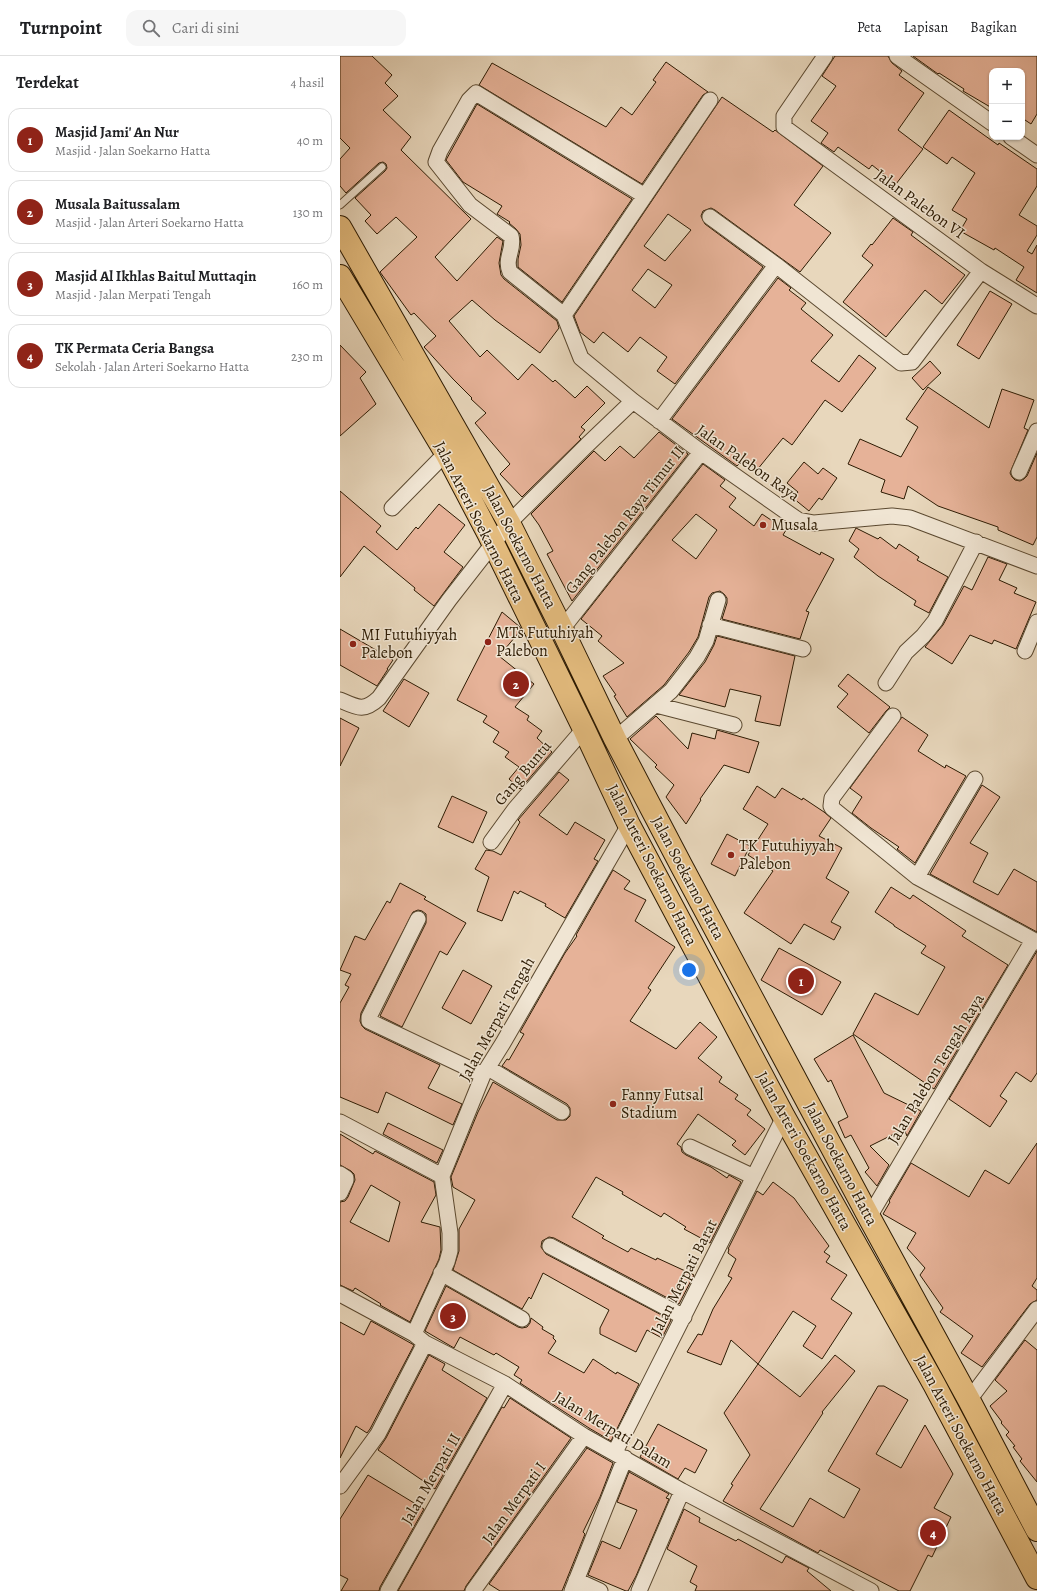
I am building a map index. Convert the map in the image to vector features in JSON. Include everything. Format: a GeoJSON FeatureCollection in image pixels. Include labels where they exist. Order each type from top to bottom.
{"type":"FeatureCollection","features":[{"type":"Feature","properties":{"kind":"main road","name":"Jalan Soekarno Hatta"},"geometry":{"type":"LineString","coordinates":[[340,227],[509,523],[562,629],[614,739],[869,1217],[969,1400],[1037,1530]]}},
{"type":"Feature","properties":{"kind":"main road","name":"Jalan Arteri Soekarno Hatta"},"geometry":{"type":"LineString","coordinates":[[340,276],[446,453],[493,544],[584,729],[629,825],[784,1117],[934,1384],[1037,1578]]}},
{"type":"Feature","properties":{"kind":"main road"},"geometry":{"type":"LineString","coordinates":[[710,979],[734,965]]}},
{"type":"Feature","properties":{"kind":"street","name":"Jalan Palebon VI"},"geometry":{"type":"LineString","coordinates":[[825,56],[784,116],[784,126],[981,271],[1037,306]]}},
{"type":"Feature","properties":{"kind":"street"},"geometry":{"type":"LineString","coordinates":[[897,56],[989,121]]}},
{"type":"Feature","properties":{"kind":"street"},"geometry":{"type":"LineString","coordinates":[[645,196],[476,93],[469,100],[443,145],[436,162],[470,205],[511,236],[513,242],[512,251],[507,261],[510,272],[564,315],[645,196],[710,100]]}},
{"type":"Feature","properties":{"kind":"street"},"geometry":{"type":"LineString","coordinates":[[1015,140],[1037,155]]}},
{"type":"Feature","properties":{"kind":"street"},"geometry":{"type":"LineString","coordinates":[[710,216],[776,264],[898,362],[912,362],[981,271]]}},
{"type":"Feature","properties":{"kind":"street"},"geometry":{"type":"LineString","coordinates":[[659,421],[776,264]]}},
{"type":"Feature","properties":{"kind":"street","name":"Jalan Palebon Raya"},"geometry":{"type":"LineString","coordinates":[[564,315],[581,358],[633,401],[701,452],[802,521],[814,523],[902,516],[917,519],[1037,566]]}},
{"type":"Feature","properties":{"kind":"street"},"geometry":{"type":"LineString","coordinates":[[340,700],[352,706],[363,708],[371,706],[379,698],[449,600],[509,523],[586,445],[633,401]]}},
{"type":"Feature","properties":{"kind":"street"},"geometry":{"type":"LineString","coordinates":[[1019,472],[1037,432]]}},
{"type":"Feature","properties":{"kind":"street","name":"Gang Palebon Raya Timur II"},"geometry":{"type":"LineString","coordinates":[[562,629],[701,452]]}},
{"type":"Feature","properties":{"kind":"street"},"geometry":{"type":"LineString","coordinates":[[392,508],[446,453]]}},
{"type":"Feature","properties":{"kind":"street"},"geometry":{"type":"LineString","coordinates":[[886,683],[906,652],[923,636],[935,621],[976,542]]}},
{"type":"Feature","properties":{"kind":"street"},"geometry":{"type":"LineString","coordinates":[[614,739],[671,691],[697,657],[706,641],[718,600]]}},
{"type":"Feature","properties":{"kind":"street"},"geometry":{"type":"LineString","coordinates":[[1026,651],[1037,622]]}},
{"type":"Feature","properties":{"kind":"street"},"geometry":{"type":"LineString","coordinates":[[710,625],[803,649]]}},
{"type":"Feature","properties":{"kind":"street"},"geometry":{"type":"LineString","coordinates":[[656,705],[734,724]]}},
{"type":"Feature","properties":{"kind":"street"},"geometry":{"type":"LineString","coordinates":[[893,716],[832,798],[832,808],[917,877],[1035,941]]}},
{"type":"Feature","properties":{"kind":"street","name":"Gang Buntu"},"geometry":{"type":"LineString","coordinates":[[491,842],[514,809],[584,729]]}},
{"type":"Feature","properties":{"kind":"street"},"geometry":{"type":"LineString","coordinates":[[917,877],[975,779]]}},
{"type":"Feature","properties":{"kind":"street","name":"Jalan Merpati Tengah"},"geometry":{"type":"LineString","coordinates":[[442,1176],[485,1071],[629,825]]}},
{"type":"Feature","properties":{"kind":"street"},"geometry":{"type":"LineString","coordinates":[[418,919],[369,1017],[369,1021],[485,1071],[562,1112]]}},
{"type":"Feature","properties":{"kind":"street","name":"Jalan Palebon Tengah Raya"},"geometry":{"type":"LineString","coordinates":[[869,1217],[1035,941]]}},
{"type":"Feature","properties":{"kind":"street","name":"Jalan Merpati Barat"},"geometry":{"type":"LineString","coordinates":[[574,1586],[620,1455],[684,1317],[784,1117]]}},
{"type":"Feature","properties":{"kind":"street"},"geometry":{"type":"LineString","coordinates":[[340,1122],[442,1176],[450,1233],[450,1251],[419,1338],[378,1434],[340,1486]]}},
{"type":"Feature","properties":{"kind":"street"},"geometry":{"type":"LineString","coordinates":[[690,1147],[754,1177]]}},
{"type":"Feature","properties":{"kind":"street"},"geometry":{"type":"LineString","coordinates":[[340,1174],[346,1178],[346,1180],[340,1193]]}},
{"type":"Feature","properties":{"kind":"street"},"geometry":{"type":"LineString","coordinates":[[550,1246],[684,1317]]}},
{"type":"Feature","properties":{"kind":"street"},"geometry":{"type":"LineString","coordinates":[[441,1273],[522,1319]]}},
{"type":"Feature","properties":{"kind":"street","name":"Jalan Merpati Dalam"},"geometry":{"type":"LineString","coordinates":[[340,1294],[505,1384],[584,1436],[682,1491],[871,1591]]}},
{"type":"Feature","properties":{"kind":"street"},"geometry":{"type":"LineString","coordinates":[[969,1400],[1037,1309]]}},
{"type":"Feature","properties":{"kind":"street","name":"Jalan Merpati II"},"geometry":{"type":"LineString","coordinates":[[388,1591],[505,1384]]}},
{"type":"Feature","properties":{"kind":"street","name":"Jalan Merpati I"},"geometry":{"type":"LineString","coordinates":[[473,1591],[584,1436]]}},
{"type":"Feature","properties":{"kind":"street"},"geometry":{"type":"LineString","coordinates":[[639,1591],[682,1491]]}},
{"type":"Feature","properties":{"kind":"street"},"geometry":{"type":"LineString","coordinates":[[574,1586],[600,1591]]}},
{"type":"Feature","properties":{"kind":"lane"},"geometry":{"type":"LineString","coordinates":[[340,205],[382,167]]}},
{"type":"Feature","properties":{"kind":"building"},"geometry":{"type":"Polygon","coordinates":[[[340,56],[372,56],[392,75],[385,83],[398,96],[383,110],[411,137],[401,150],[471,219],[435,257],[457,281],[497,237],[503,241],[499,263],[501,275],[557,321],[559,328],[540,353],[495,320],[472,300],[449,321],[480,357],[487,350],[518,380],[532,364],[553,382],[555,380],[575,398],[587,386],[605,403],[581,427],[585,430],[579,437],[581,439],[522,497],[500,474],[510,464],[475,423],[486,413],[471,399],[472,398],[424,347],[436,336],[414,313],[411,315],[380,272],[417,237],[396,217],[377,234],[365,221],[371,215],[355,198],[385,171],[387,168],[386,164],[383,162],[379,163],[346,193],[340,186],[340,159],[350,148],[340,138],[340,56]]]}},
{"type":"Feature","properties":{"kind":"building"},"geometry":{"type":"Polygon","coordinates":[[[835,56],[888,56],[892,63],[902,71],[899,75],[924,93],[898,130],[923,149],[896,184],[872,165],[869,169],[838,147],[834,152],[821,143],[828,133],[811,121],[836,86],[822,76],[835,56]]]}},
{"type":"Feature","properties":{"kind":"building"},"geometry":{"type":"Polygon","coordinates":[[[913,56],[1037,56],[1037,114],[1031,124],[1025,120],[1025,68],[989,68],[989,106],[963,91],[964,89],[939,73],[938,74],[913,56]]]}},
{"type":"Feature","properties":{"kind":"building"},"geometry":{"type":"Polygon","coordinates":[[[666,62],[708,92],[703,95],[642,184],[479,85],[492,63],[606,127],[621,107],[632,115],[656,82],[653,80],[666,62]]]}},
{"type":"Feature","properties":{"kind":"building"},"geometry":{"type":"Polygon","coordinates":[[[722,97],[773,132],[775,130],[823,166],[794,205],[831,233],[800,272],[715,210],[711,208],[703,211],[701,216],[705,224],[763,267],[675,384],[657,371],[667,357],[640,337],[628,352],[603,332],[594,343],[580,332],[574,316],[722,97]],[[668,214],[644,246],[665,261],[691,230],[668,214]],[[648,269],[632,290],[655,308],[672,285],[648,269]]]}},
{"type":"Feature","properties":{"kind":"building"},"geometry":{"type":"Polygon","coordinates":[[[477,104],[632,199],[562,302],[518,267],[521,245],[520,234],[509,223],[510,222],[497,214],[502,206],[463,182],[446,160],[477,104]]]}},
{"type":"Feature","properties":{"kind":"building"},"geometry":{"type":"Polygon","coordinates":[[[949,110],[989,140],[998,145],[999,143],[1037,169],[1037,186],[1019,215],[1037,226],[1037,235],[1027,251],[1032,254],[1037,245],[1037,293],[1016,280],[1024,267],[995,248],[994,250],[960,231],[967,219],[952,210],[975,173],[952,157],[947,164],[923,147],[949,110]]]}},
{"type":"Feature","properties":{"kind":"building"},"geometry":{"type":"Polygon","coordinates":[[[893,218],[913,232],[911,235],[965,275],[942,304],[925,290],[886,337],[843,302],[873,265],[862,256],[893,218]]]}},
{"type":"Feature","properties":{"kind":"building"},"geometry":{"type":"Polygon","coordinates":[[[778,278],[791,288],[789,290],[806,303],[801,309],[833,335],[811,361],[839,382],[859,355],[876,368],[842,412],[825,400],[792,445],[783,438],[757,470],[744,459],[737,466],[672,419],[778,278]]]}},
{"type":"Feature","properties":{"kind":"building"},"geometry":{"type":"Polygon","coordinates":[[[990,291],[1012,304],[979,359],[957,345],[990,291]]]}},
{"type":"Feature","properties":{"kind":"building"},"geometry":{"type":"Polygon","coordinates":[[[340,345],[366,372],[360,378],[376,404],[340,436],[340,345]]]}},
{"type":"Feature","properties":{"kind":"building"},"geometry":{"type":"Polygon","coordinates":[[[930,361],[941,373],[923,390],[912,378],[930,361]]]}},
{"type":"Feature","properties":{"kind":"building"},"geometry":{"type":"Polygon","coordinates":[[[928,387],[989,428],[1002,389],[1034,400],[1024,428],[1028,430],[1010,473],[1015,480],[1020,481],[1024,479],[1027,476],[1037,453],[1037,537],[1033,545],[998,530],[998,527],[938,506],[908,486],[904,499],[881,492],[885,480],[848,464],[860,439],[901,457],[918,427],[906,419],[928,387]]]}},
{"type":"Feature","properties":{"kind":"building"},"geometry":{"type":"Polygon","coordinates":[[[659,432],[688,454],[572,601],[547,554],[553,551],[539,525],[531,514],[594,451],[605,461],[620,446],[634,458],[659,432]]]}},
{"type":"Feature","properties":{"kind":"building"},"geometry":{"type":"Polygon","coordinates":[[[804,462],[818,474],[823,468],[837,478],[822,500],[819,498],[809,511],[793,498],[798,492],[787,483],[804,462]]]}},
{"type":"Feature","properties":{"kind":"building"},"geometry":{"type":"Polygon","coordinates":[[[703,464],[725,480],[720,486],[736,498],[729,507],[754,526],[762,514],[786,530],[783,535],[820,555],[821,552],[834,559],[806,611],[809,612],[800,639],[722,619],[727,598],[720,591],[712,593],[709,597],[698,637],[689,652],[664,685],[627,717],[614,696],[616,695],[603,676],[624,663],[598,641],[602,636],[581,619],[703,464]],[[696,514],[672,540],[696,559],[717,530],[696,514]]]}},
{"type":"Feature","properties":{"kind":"building"},"geometry":{"type":"Polygon","coordinates":[[[340,491],[381,526],[376,532],[397,550],[416,527],[418,529],[439,504],[465,525],[444,552],[463,567],[434,606],[414,590],[415,588],[364,546],[340,577],[340,491]]]}},
{"type":"Feature","properties":{"kind":"building"},"geometry":{"type":"Polygon","coordinates":[[[856,528],[878,539],[880,537],[896,549],[899,544],[919,557],[917,560],[948,577],[929,613],[914,605],[916,601],[878,576],[854,557],[859,549],[849,541],[856,528]]]}},
{"type":"Feature","properties":{"kind":"building"},"geometry":{"type":"Polygon","coordinates":[[[988,557],[1007,564],[999,580],[1017,588],[1014,593],[1036,602],[1016,649],[994,640],[992,644],[970,635],[952,664],[925,647],[943,625],[964,586],[972,590],[988,557]]]}},
{"type":"Feature","properties":{"kind":"building"},"geometry":{"type":"Polygon","coordinates":[[[502,612],[520,627],[521,630],[499,656],[534,684],[515,707],[529,716],[527,720],[542,731],[537,738],[552,752],[520,789],[509,779],[519,767],[505,757],[509,752],[493,742],[499,732],[483,722],[487,716],[457,700],[502,612]]]}},
{"type":"Feature","properties":{"kind":"building","name":"MI Futuhiyyah Palebon"},"geometry":{"type":"Polygon","coordinates":[[[340,629],[393,660],[377,686],[340,665],[340,629]]]}},
{"type":"Feature","properties":{"kind":"building"},"geometry":{"type":"Polygon","coordinates":[[[717,636],[795,656],[780,726],[755,721],[761,696],[730,689],[725,707],[679,695],[705,662],[717,636]]]}},
{"type":"Feature","properties":{"kind":"building"},"geometry":{"type":"Polygon","coordinates":[[[848,674],[890,707],[869,733],[837,707],[848,694],[838,686],[848,674]]]}},
{"type":"Feature","properties":{"kind":"building"},"geometry":{"type":"Polygon","coordinates":[[[404,679],[429,693],[409,727],[383,711],[404,679]]]}},
{"type":"Feature","properties":{"kind":"building"},"geometry":{"type":"Polygon","coordinates":[[[656,716],[688,749],[692,733],[715,739],[717,730],[759,742],[749,773],[724,765],[700,799],[701,800],[686,824],[666,797],[674,785],[655,767],[657,765],[630,739],[656,716]]]}},
{"type":"Feature","properties":{"kind":"building"},"geometry":{"type":"Polygon","coordinates":[[[902,717],[928,735],[918,751],[945,768],[946,765],[966,776],[915,863],[897,849],[899,847],[852,813],[862,797],[850,788],[902,717]]]}},
{"type":"Feature","properties":{"kind":"building"},"geometry":{"type":"Polygon","coordinates":[[[340,718],[359,728],[340,766],[340,718]]]}},
{"type":"Feature","properties":{"kind":"building"},"geometry":{"type":"Polygon","coordinates":[[[559,772],[569,780],[539,815],[567,835],[575,822],[605,840],[594,859],[598,861],[565,918],[545,906],[546,904],[520,891],[518,894],[514,891],[502,921],[477,911],[489,877],[475,869],[486,850],[493,851],[501,855],[520,822],[518,820],[559,772]]]}},
{"type":"Feature","properties":{"kind":"building"},"geometry":{"type":"Polygon","coordinates":[[[982,785],[1000,797],[970,843],[988,853],[973,882],[998,895],[1014,869],[1037,882],[1037,932],[930,874],[982,785]]]}},
{"type":"Feature","properties":{"kind":"building"},"geometry":{"type":"Polygon","coordinates":[[[757,786],[775,798],[782,788],[802,800],[803,798],[831,818],[819,836],[842,848],[826,878],[849,892],[831,922],[841,927],[834,940],[804,924],[791,944],[744,913],[773,871],[748,855],[768,824],[743,809],[757,786]]]}},
{"type":"Feature","properties":{"kind":"building"},"geometry":{"type":"Polygon","coordinates":[[[452,796],[487,812],[473,843],[438,827],[452,796]]]}},
{"type":"Feature","properties":{"kind":"building","name":"TK Futuhiyyah Palebon"},"geometry":{"type":"Polygon","coordinates":[[[727,834],[750,846],[735,876],[711,864],[727,834]]]}},
{"type":"Feature","properties":{"kind":"building"},"geometry":{"type":"Polygon","coordinates":[[[613,870],[630,881],[624,889],[646,900],[635,921],[675,947],[648,988],[651,990],[630,1021],[676,1049],[700,1022],[717,1037],[698,1058],[722,1077],[719,1082],[738,1095],[735,1099],[751,1110],[747,1115],[765,1129],[745,1155],[732,1145],[736,1141],[698,1114],[677,1144],[686,1155],[711,1167],[727,1178],[729,1175],[741,1182],[710,1243],[684,1229],[686,1227],[664,1213],[661,1217],[622,1194],[623,1192],[596,1177],[572,1217],[604,1236],[602,1238],[628,1252],[631,1248],[694,1275],[679,1304],[554,1238],[549,1237],[542,1241],[541,1247],[546,1254],[671,1320],[662,1338],[647,1330],[636,1352],[600,1334],[600,1328],[609,1310],[543,1273],[531,1299],[529,1297],[522,1309],[453,1270],[459,1251],[459,1229],[475,1200],[453,1187],[451,1177],[478,1112],[493,1082],[557,1120],[566,1120],[570,1116],[570,1108],[567,1104],[502,1066],[507,1059],[509,1060],[524,1034],[520,1032],[565,953],[577,936],[576,935],[613,870]]]}},
{"type":"Feature","properties":{"kind":"building"},"geometry":{"type":"Polygon","coordinates":[[[400,883],[426,897],[424,899],[466,923],[447,955],[440,951],[402,1027],[380,1016],[426,923],[426,914],[418,910],[413,912],[361,1013],[360,1021],[365,1029],[440,1065],[428,1088],[462,1104],[453,1125],[386,1092],[378,1113],[340,1097],[340,1003],[349,987],[345,985],[351,974],[340,970],[355,936],[365,940],[387,901],[390,903],[400,883]]]}},
{"type":"Feature","properties":{"kind":"building"},"geometry":{"type":"Polygon","coordinates":[[[891,887],[910,899],[913,895],[966,931],[962,936],[1008,965],[934,1089],[853,1034],[875,993],[918,1015],[945,967],[921,953],[926,946],[875,912],[891,887]]]}},
{"type":"Feature","properties":{"kind":"building"},"geometry":{"type":"Polygon","coordinates":[[[779,948],[841,982],[822,1015],[761,980],[779,948]]]}},
{"type":"Feature","properties":{"kind":"building"},"geometry":{"type":"Polygon","coordinates":[[[1037,951],[1037,1073],[1031,1082],[1016,1072],[1000,1096],[1007,1101],[990,1127],[949,1099],[1037,951]]]}},
{"type":"Feature","properties":{"kind":"building"},"geometry":{"type":"Polygon","coordinates":[[[463,970],[492,986],[471,1024],[442,1008],[463,970]]]}},
{"type":"Feature","properties":{"kind":"building"},"geometry":{"type":"Polygon","coordinates":[[[853,1035],[884,1093],[921,1111],[907,1136],[904,1129],[870,1146],[889,1165],[877,1186],[865,1172],[869,1168],[851,1135],[845,1138],[838,1122],[848,1117],[831,1080],[828,1082],[814,1059],[853,1035]]]}},
{"type":"Feature","properties":{"kind":"building"},"geometry":{"type":"Polygon","coordinates":[[[388,1123],[443,1150],[437,1163],[383,1134],[388,1123]]]}},
{"type":"Feature","properties":{"kind":"building"},"geometry":{"type":"Polygon","coordinates":[[[340,1134],[373,1154],[375,1151],[434,1182],[436,1195],[421,1222],[440,1227],[441,1250],[439,1259],[410,1322],[380,1305],[381,1304],[355,1288],[353,1291],[340,1285],[340,1202],[345,1201],[348,1197],[355,1180],[354,1174],[351,1171],[340,1165],[340,1134]],[[371,1185],[350,1222],[389,1242],[400,1202],[371,1185]]]}},
{"type":"Feature","properties":{"kind":"building"},"geometry":{"type":"Polygon","coordinates":[[[1037,1143],[1037,1278],[1032,1286],[1037,1290],[1037,1300],[1030,1304],[982,1367],[961,1353],[973,1336],[940,1312],[943,1308],[920,1275],[925,1268],[907,1248],[916,1233],[883,1214],[911,1163],[969,1197],[985,1170],[1009,1184],[1037,1143]]]}},
{"type":"Feature","properties":{"kind":"building"},"geometry":{"type":"Polygon","coordinates":[[[773,1182],[794,1198],[829,1246],[824,1252],[830,1256],[826,1262],[847,1275],[831,1299],[852,1313],[822,1359],[803,1346],[816,1326],[793,1311],[758,1364],[731,1340],[721,1365],[687,1352],[698,1334],[702,1335],[713,1309],[732,1278],[728,1276],[736,1259],[728,1253],[728,1249],[757,1191],[763,1195],[773,1182]]]}},
{"type":"Feature","properties":{"kind":"building"},"geometry":{"type":"Polygon","coordinates":[[[446,1286],[518,1327],[527,1327],[531,1318],[543,1327],[542,1329],[554,1336],[553,1338],[556,1341],[548,1353],[584,1373],[593,1359],[616,1374],[617,1372],[639,1384],[611,1441],[520,1383],[522,1380],[514,1375],[519,1367],[496,1353],[494,1355],[460,1337],[454,1348],[425,1331],[446,1286]]]}},
{"type":"Feature","properties":{"kind":"building"},"geometry":{"type":"Polygon","coordinates":[[[371,1321],[414,1345],[370,1429],[367,1433],[356,1426],[340,1458],[340,1322],[364,1335],[371,1321]]]}},
{"type":"Feature","properties":{"kind":"building"},"geometry":{"type":"Polygon","coordinates":[[[1025,1340],[1037,1350],[1037,1482],[1020,1461],[1022,1459],[1013,1447],[1015,1446],[1006,1435],[1009,1432],[990,1406],[1007,1391],[995,1380],[1025,1340]]]}},
{"type":"Feature","properties":{"kind":"building"},"geometry":{"type":"Polygon","coordinates":[[[429,1355],[445,1364],[442,1370],[487,1398],[435,1489],[378,1450],[386,1438],[429,1355]]]}},
{"type":"Feature","properties":{"kind":"building"},"geometry":{"type":"Polygon","coordinates":[[[835,1355],[855,1371],[822,1412],[823,1413],[760,1509],[793,1527],[810,1498],[844,1518],[860,1489],[828,1471],[878,1386],[884,1386],[908,1400],[876,1454],[901,1468],[925,1425],[953,1474],[934,1508],[951,1517],[932,1557],[928,1555],[910,1591],[899,1591],[820,1550],[818,1553],[723,1501],[733,1485],[731,1484],[750,1455],[724,1413],[758,1364],[800,1397],[835,1355]]]}},
{"type":"Feature","properties":{"kind":"building"},"geometry":{"type":"Polygon","coordinates":[[[510,1398],[571,1438],[466,1586],[464,1591],[398,1591],[502,1407],[504,1408],[510,1398]]]}},
{"type":"Feature","properties":{"kind":"building"},"geometry":{"type":"Polygon","coordinates":[[[658,1424],[707,1450],[695,1473],[685,1468],[678,1479],[640,1457],[658,1424]]]}},
{"type":"Feature","properties":{"kind":"building"},"geometry":{"type":"Polygon","coordinates":[[[587,1448],[613,1463],[600,1497],[583,1532],[585,1534],[562,1591],[500,1591],[489,1584],[587,1448]]]}},
{"type":"Feature","properties":{"kind":"building"},"geometry":{"type":"Polygon","coordinates":[[[629,1472],[669,1494],[666,1498],[669,1499],[636,1576],[628,1591],[626,1591],[588,1575],[602,1541],[620,1549],[637,1510],[617,1502],[629,1472]]]}},
{"type":"Feature","properties":{"kind":"building"},"geometry":{"type":"Polygon","coordinates":[[[368,1475],[424,1509],[379,1591],[341,1591],[348,1579],[340,1575],[340,1519],[368,1475]]]}},
{"type":"Feature","properties":{"kind":"building"},"geometry":{"type":"Polygon","coordinates":[[[684,1509],[700,1518],[699,1522],[736,1541],[738,1539],[782,1563],[786,1556],[809,1568],[807,1571],[831,1591],[695,1591],[697,1586],[690,1582],[697,1566],[667,1549],[684,1509]]]}},
{"type":"Feature","properties":{"kind":"place","name":"Musala"},"geometry":{"type":"Point","coordinates":[763,525]}},
{"type":"Feature","properties":{"kind":"place","name":"MTs Futuhiyah Palebon"},"geometry":{"type":"Point","coordinates":[488,642]}},
{"type":"Feature","properties":{"kind":"place","name":"MI Futuhiyyah Palebon"},"geometry":{"type":"Point","coordinates":[353,644]}},
{"type":"Feature","properties":{"kind":"place","name":"Musala Baitussalam"},"geometry":{"type":"Point","coordinates":[516,684]}},
{"type":"Feature","properties":{"kind":"place","name":"TK Futuhiyyah Palebon"},"geometry":{"type":"Point","coordinates":[731,855]}},
{"type":"Feature","properties":{"kind":"place","name":"Masjid Jami' An Nur"},"geometry":{"type":"Point","coordinates":[801,981]}},
{"type":"Feature","properties":{"kind":"place","name":"Fanny Futsal Stadium"},"geometry":{"type":"Point","coordinates":[613,1104]}},
{"type":"Feature","properties":{"kind":"place","name":"Masjid Al Ikhlas Baitul Muttaqin"},"geometry":{"type":"Point","coordinates":[453,1316]}},
{"type":"Feature","properties":{"kind":"place","name":"TK Permata Ceria Bangsa"},"geometry":{"type":"Point","coordinates":[933,1533]}}]}
